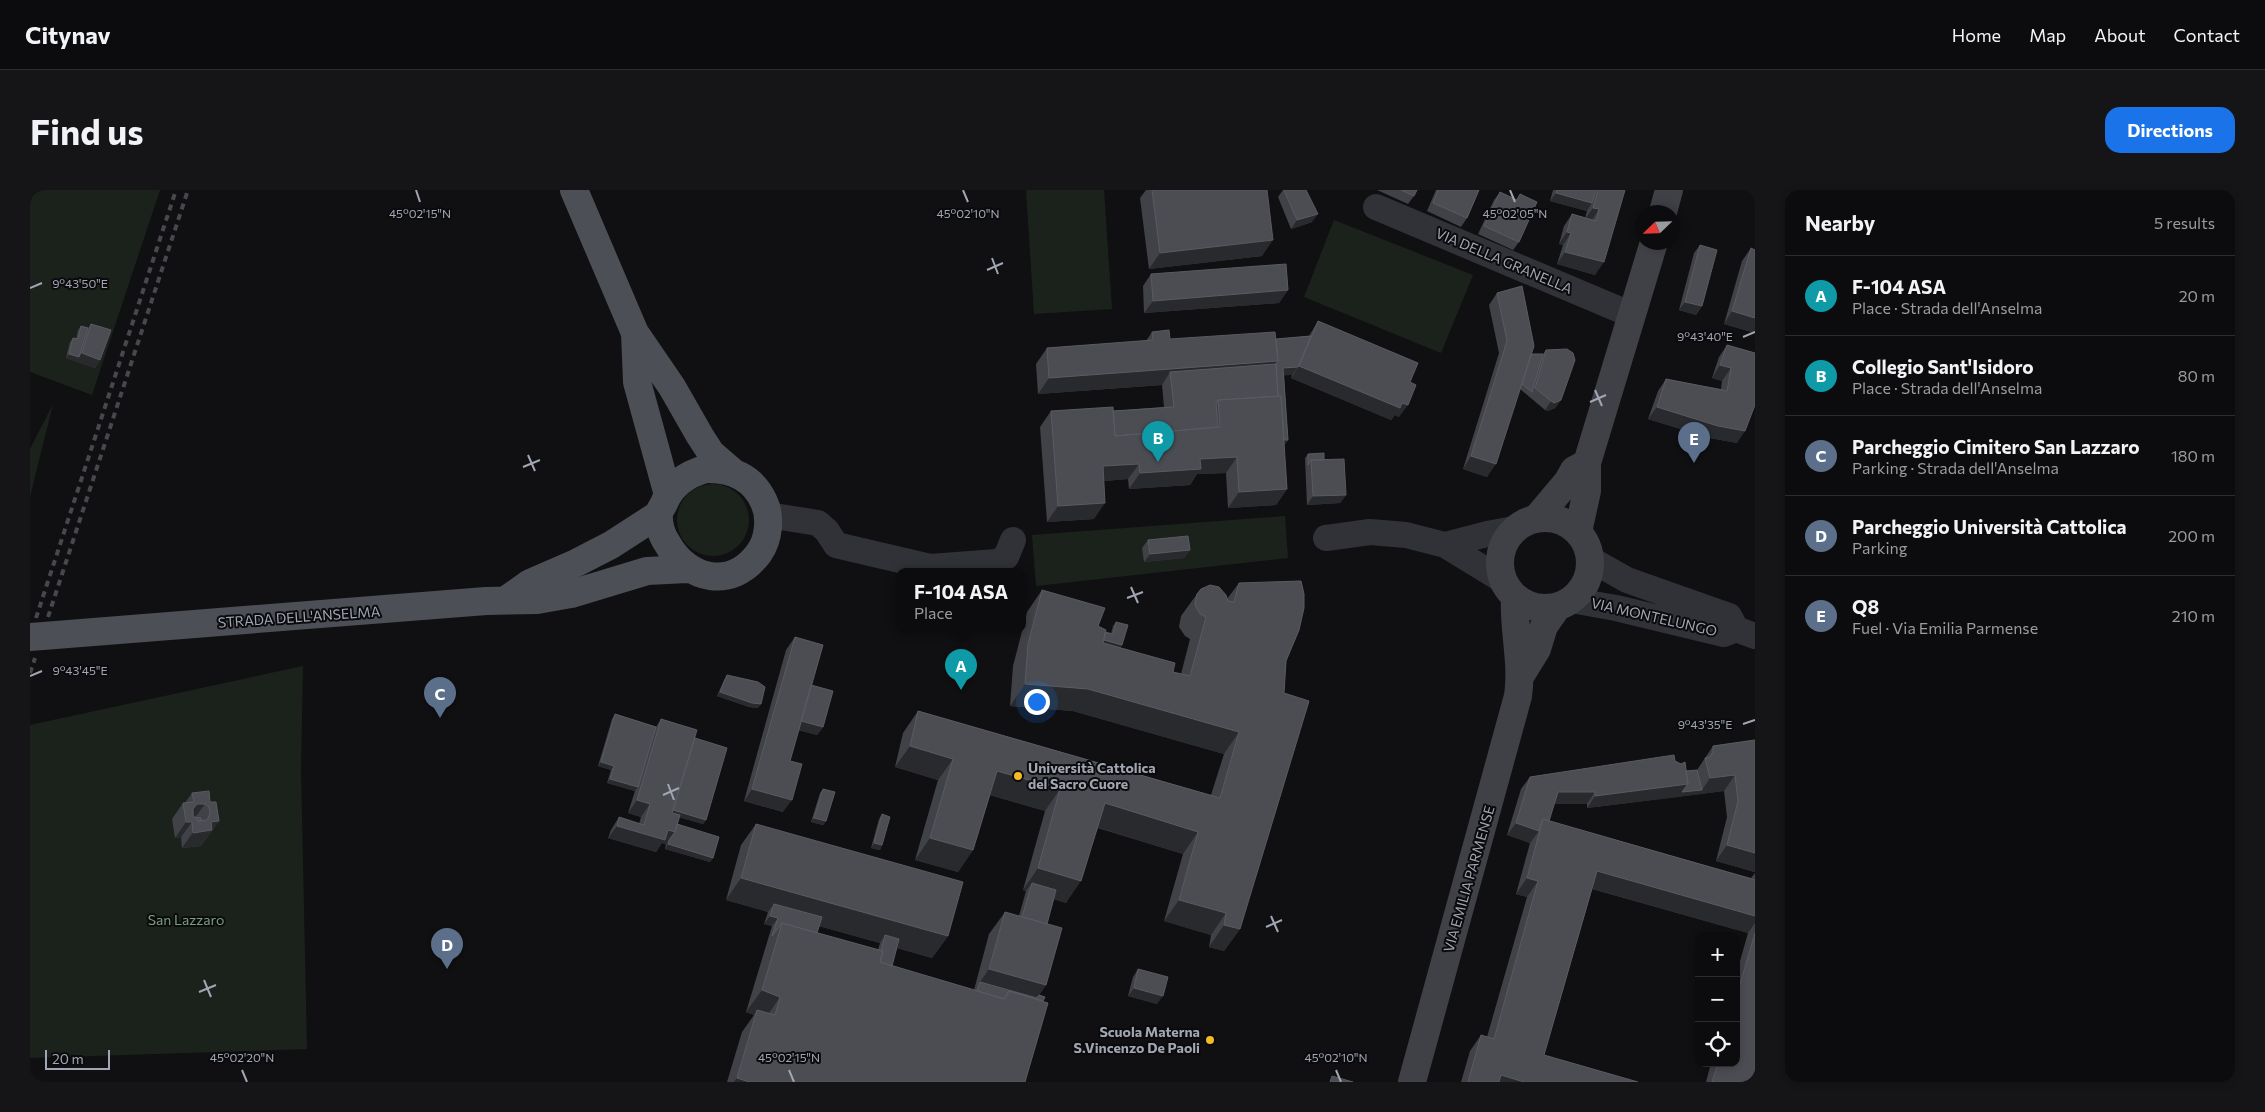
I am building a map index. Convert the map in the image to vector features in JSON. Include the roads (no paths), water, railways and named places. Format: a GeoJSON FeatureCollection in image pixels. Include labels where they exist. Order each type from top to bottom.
{"type":"FeatureCollection","features":[{"type":"Feature","properties":{"kind":"main road"},"geometry":{"type":"LineString","coordinates":[[574,190],[635,333],[672,387],[712,453],[732,472],[750,482],[761,496],[768,514],[768,533],[761,550],[746,567],[736,572],[715,577],[706,576],[687,569],[670,550],[662,534],[663,504],[637,382],[635,333]]}},
{"type":"Feature","properties":{"kind":"main road"},"geometry":{"type":"LineString","coordinates":[[1665,205],[1670,190]]}},
{"type":"Feature","properties":{"kind":"main road"},"geometry":{"type":"LineString","coordinates":[[1578,532],[1587,491],[1587,463],[1652,250]]}},
{"type":"Feature","properties":{"kind":"main road","name":"VIA EMILIA PARMENSE"},"geometry":{"type":"LineString","coordinates":[[1412,1082],[1518,696],[1521,675],[1514,614],[1510,592],[1501,575],[1499,563],[1501,550],[1506,539],[1525,524],[1568,482],[1574,470],[1587,463]]}},
{"type":"Feature","properties":{"kind":"main road"},"geometry":{"type":"LineString","coordinates":[[506,600],[530,583],[576,563],[611,544],[663,504],[682,480],[693,473],[706,469],[732,472]]}},
{"type":"Feature","properties":{"kind":"main road"},"geometry":{"type":"LineString","coordinates":[[1525,524],[1559,520],[1578,532],[1586,545],[1590,559]]}},
{"type":"Feature","properties":{"kind":"main road","name":"VIA EMILIA PARMENSE"},"geometry":{"type":"LineString","coordinates":[[1521,675],[1536,649],[1544,626],[1586,582],[1590,559]]}},
{"type":"Feature","properties":{"kind":"main road","name":"STRADA DELL'ANSELMA"},"geometry":{"type":"LineString","coordinates":[[30,637],[506,600],[546,599],[571,594],[647,571],[687,569]]}},
{"type":"Feature","properties":{"kind":"main road"},"geometry":{"type":"LineString","coordinates":[[1510,592],[1535,608],[1565,603]]}},
{"type":"Feature","properties":{"kind":"street","name":"VIA DELLA GRANELLA"},"geometry":{"type":"LineString","coordinates":[[1376,207],[1632,315]]}},
{"type":"Feature","properties":{"kind":"street"},"geometry":{"type":"LineString","coordinates":[[768,514],[818,523],[827,531],[836,544],[930,567],[997,562],[1006,557],[1013,540]]}},
{"type":"Feature","properties":{"kind":"street"},"geometry":{"type":"LineString","coordinates":[[1445,546],[1525,524]]}},
{"type":"Feature","properties":{"kind":"street"},"geometry":{"type":"LineString","coordinates":[[1326,538],[1370,532],[1406,535],[1445,546],[1498,578],[1510,592]]}},
{"type":"Feature","properties":{"kind":"street","name":"VIA MONTELUNGO"},"geometry":{"type":"LineString","coordinates":[[1590,559],[1626,580],[1729,616],[1746,633]]}},
{"type":"Feature","properties":{"kind":"street","name":"VIA MONTELUNGO"},"geometry":{"type":"LineString","coordinates":[[1565,603],[1598,604],[1724,634],[1746,633]]}},
{"type":"Feature","properties":{"kind":"railway"},"geometry":{"type":"LineString","coordinates":[[36,618],[176,190]]}},
{"type":"Feature","properties":{"kind":"railway"},"geometry":{"type":"LineString","coordinates":[[48,617],[188,190]]}},
{"type":"Feature","properties":{"kind":"railway"},"geometry":{"type":"LineString","coordinates":[[30,673],[35,658]]}},
{"type":"Feature","properties":{"kind":"place","name":"Collegio Sant'Isidoro"},"geometry":{"type":"Point","coordinates":[1158,462]}},
{"type":"Feature","properties":{"kind":"place","name":"Q8"},"geometry":{"type":"Point","coordinates":[1694,463]}},
{"type":"Feature","properties":{"kind":"place","name":"F-104 ASA"},"geometry":{"type":"Point","coordinates":[961,690]}},
{"type":"Feature","properties":{"kind":"place","name":"Parcheggio Cimitero San Lazzaro"},"geometry":{"type":"Point","coordinates":[440,718]}},
{"type":"Feature","properties":{"kind":"place","name":"Università Cattolica del Sacro Cuore"},"geometry":{"type":"Point","coordinates":[1018,776]}},
{"type":"Feature","properties":{"kind":"place","name":"Parcheggio Università Cattolica"},"geometry":{"type":"Point","coordinates":[447,969]}},
{"type":"Feature","properties":{"kind":"place","name":"Scuola Materna S.Vincenzo De Paoli"},"geometry":{"type":"Point","coordinates":[1210,1040]}},
{"type":"Feature","properties":{"kind":"park label","name":"San Lazzaro"},"geometry":{"type":"Point","coordinates":[186,920]}}]}
